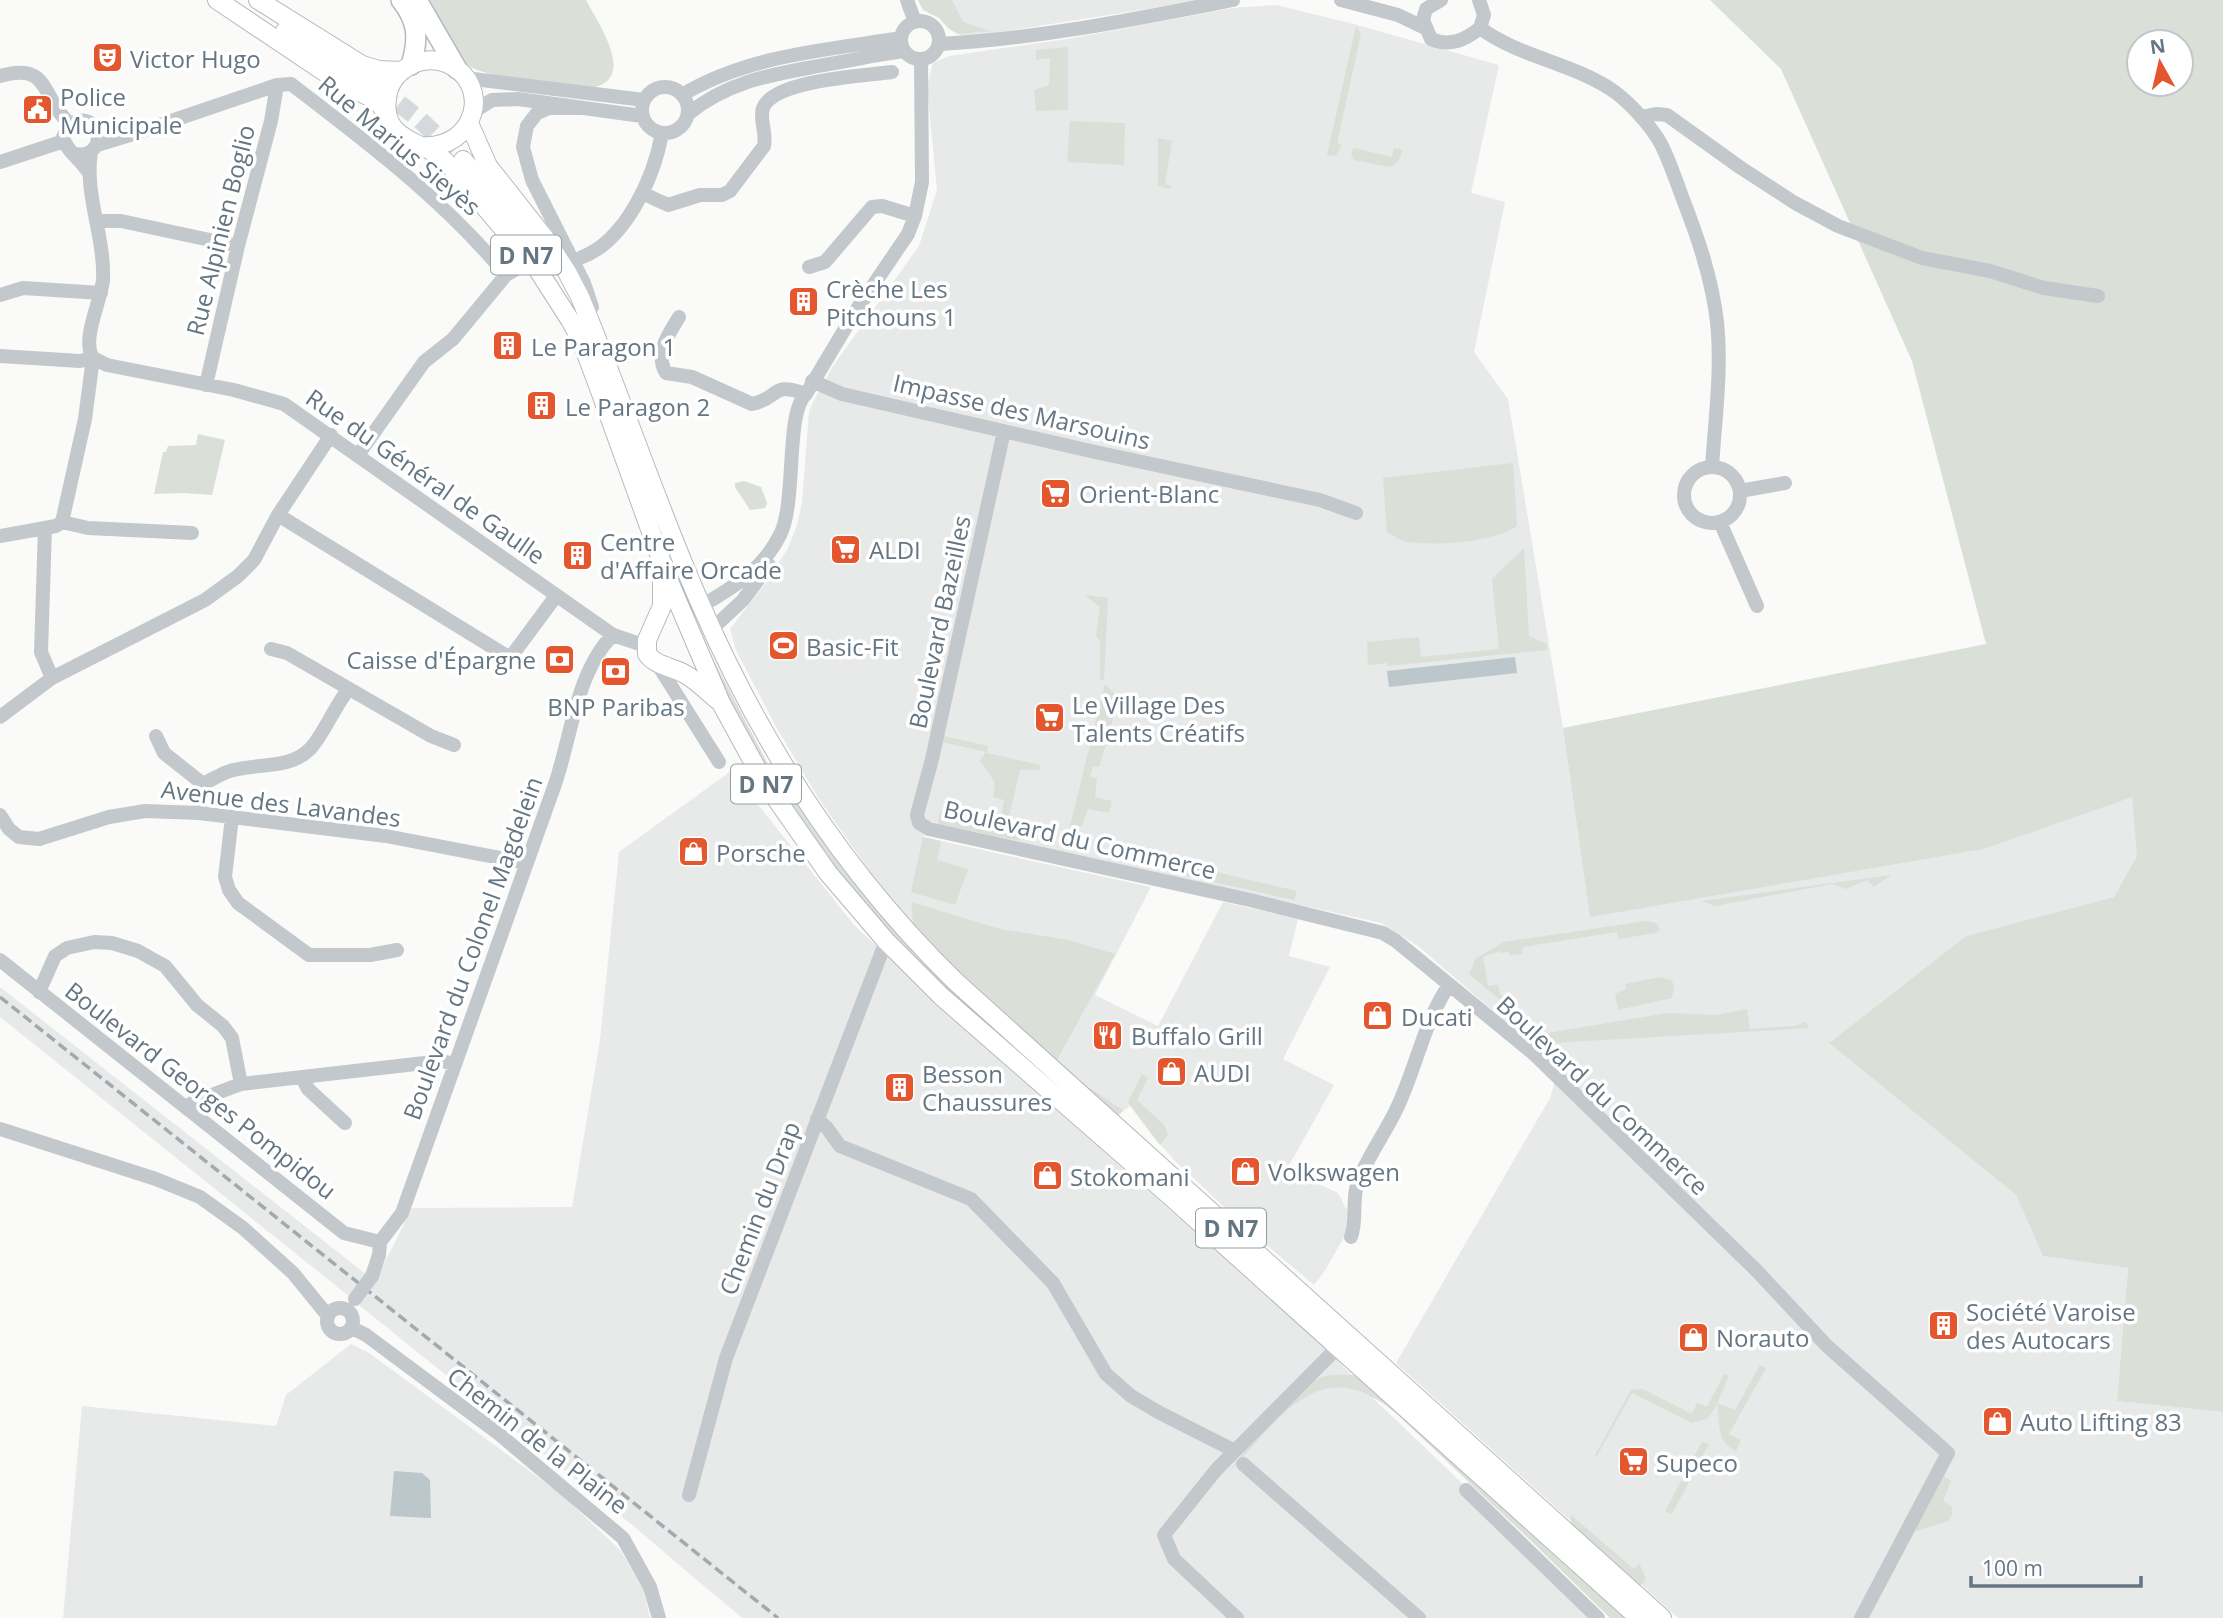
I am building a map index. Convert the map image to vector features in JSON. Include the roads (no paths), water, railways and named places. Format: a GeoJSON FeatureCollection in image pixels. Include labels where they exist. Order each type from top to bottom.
{"type":"FeatureCollection","features":[{"type":"Feature","properties":{"kind":"highway"},"geometry":{"type":"LineString","coordinates":[[401,0],[416,24],[416,48],[406,68]]}},
{"type":"Feature","properties":{"kind":"highway"},"geometry":{"type":"LineString","coordinates":[[417,0],[461,74]]}},
{"type":"Feature","properties":{"kind":"main road"},"geometry":{"type":"LineString","coordinates":[[217,0],[335,79],[377,101],[399,135],[422,146],[444,145],[463,132],[471,117],[471,88],[461,74],[435,60],[422,61],[406,68],[379,70],[362,65],[258,0]]}},
{"type":"Feature","properties":{"kind":"main road"},"geometry":{"type":"LineString","coordinates":[[236,0],[378,87]]}},
{"type":"Feature","properties":{"kind":"main road"},"geometry":{"type":"LineString","coordinates":[[387,113],[388,90],[406,68]]}},
{"type":"Feature","properties":{"kind":"main road","name":"D N7"},"geometry":{"type":"LineString","coordinates":[[471,117],[481,153],[496,180],[544,237],[567,272],[597,339],[701,607],[757,720],[800,794],[874,895],[921,948],[1662,1618]]}},
{"type":"Feature","properties":{"kind":"main road","name":"D N7"},"geometry":{"type":"LineString","coordinates":[[422,146],[451,167],[511,236],[538,270],[570,320],[581,340],[682,617],[721,704],[780,807],[828,873],[886,942],[941,996],[1170,1196],[1639,1618]]}},
{"type":"Feature","properties":{"kind":"main road"},"geometry":{"type":"LineString","coordinates":[[463,160],[544,255],[597,339]]}},
{"type":"Feature","properties":{"kind":"main road"},"geometry":{"type":"LineString","coordinates":[[662,564],[662,607],[648,640],[647,654],[691,678],[721,704]]}},
{"type":"Feature","properties":{"kind":"main road"},"geometry":{"type":"LineString","coordinates":[[648,640],[701,607]]}},
{"type":"Feature","properties":{"kind":"main road"},"geometry":{"type":"LineString","coordinates":[[663,665],[682,657],[712,629]]}},
{"type":"Feature","properties":{"kind":"street"},"geometry":{"type":"LineString","coordinates":[[907,0],[915,22]]}},
{"type":"Feature","properties":{"kind":"street"},"geometry":{"type":"LineString","coordinates":[[939,44],[1002,39],[1110,23],[1233,0]]}},
{"type":"Feature","properties":{"kind":"street"},"geometry":{"type":"LineString","coordinates":[[1341,0],[1398,15],[1425,28]]}},
{"type":"Feature","properties":{"kind":"street"},"geometry":{"type":"LineString","coordinates":[[1441,0],[1426,9],[1423,20],[1431,39],[1445,43],[1466,38],[1480,28],[1484,15],[1480,0]]}},
{"type":"Feature","properties":{"kind":"street"},"geometry":{"type":"LineString","coordinates":[[921,21],[933,26],[939,44],[932,54],[921,59],[910,56],[903,44],[905,28],[921,21]]}},
{"type":"Feature","properties":{"kind":"street"},"geometry":{"type":"LineString","coordinates":[[1480,28],[1510,46],[1591,78],[1616,93],[1641,117],[1660,144],[1694,227],[1709,278],[1717,323],[1718,372],[1712,467]]}},
{"type":"Feature","properties":{"kind":"street"},"geometry":{"type":"LineString","coordinates":[[682,94],[751,64],[903,44]]}},
{"type":"Feature","properties":{"kind":"street"},"geometry":{"type":"LineString","coordinates":[[688,114],[701,103],[740,83],[903,44]]}},
{"type":"Feature","properties":{"kind":"street"},"geometry":{"type":"LineString","coordinates":[[701,607],[736,586],[752,572],[780,536],[789,505],[796,416],[801,398],[908,234],[922,182],[921,59]]}},
{"type":"Feature","properties":{"kind":"street"},"geometry":{"type":"LineString","coordinates":[[0,76],[16,71],[27,72],[41,81],[56,109],[70,124]]}},
{"type":"Feature","properties":{"kind":"street"},"geometry":{"type":"LineString","coordinates":[[642,193],[668,205],[700,195],[722,195],[730,191],[764,146],[761,111],[766,100],[779,91],[796,86],[892,72]]}},
{"type":"Feature","properties":{"kind":"street"},"geometry":{"type":"LineString","coordinates":[[461,74],[644,100]]}},
{"type":"Feature","properties":{"kind":"street","name":"Rue Marius Sieyès"},"geometry":{"type":"LineString","coordinates":[[277,85],[291,84],[368,142],[462,226],[506,275]]}},
{"type":"Feature","properties":{"kind":"street"},"geometry":{"type":"LineString","coordinates":[[75,154],[86,154],[95,143],[130,135],[277,85]]}},
{"type":"Feature","properties":{"kind":"street","name":"Rue Alpinien Boglio"},"geometry":{"type":"LineString","coordinates":[[206,385],[238,246],[271,121],[277,85]]}},
{"type":"Feature","properties":{"kind":"street"},"geometry":{"type":"LineString","coordinates":[[668,87],[682,94],[686,100],[688,114],[676,131],[662,133],[649,128],[642,116],[644,100],[652,91],[668,87]]}},
{"type":"Feature","properties":{"kind":"street"},"geometry":{"type":"LineString","coordinates":[[471,117],[484,103],[501,99],[642,116]]}},
{"type":"Feature","properties":{"kind":"street"},"geometry":{"type":"LineString","coordinates":[[580,108],[543,109],[527,126],[523,147],[525,160],[540,197],[584,283],[592,306],[597,339]]}},
{"type":"Feature","properties":{"kind":"street"},"geometry":{"type":"LineString","coordinates":[[1641,117],[1656,114],[1667,116],[1795,203],[1838,226],[1870,239],[1922,258],[1990,271],[2044,288],[2098,296]]}},
{"type":"Feature","properties":{"kind":"street"},"geometry":{"type":"LineString","coordinates":[[0,536],[56,526],[62,522],[85,419],[93,358],[89,352],[89,339],[101,293],[103,270],[89,173],[95,143],[95,126],[80,120],[70,124],[64,132],[64,141],[66,147],[75,154],[89,173]]}},
{"type":"Feature","properties":{"kind":"street"},"geometry":{"type":"LineString","coordinates":[[580,258],[594,253],[613,235],[635,207],[662,133]]}},
{"type":"Feature","properties":{"kind":"street"},"geometry":{"type":"LineString","coordinates":[[0,162],[64,141]]}},
{"type":"Feature","properties":{"kind":"street"},"geometry":{"type":"LineString","coordinates":[[809,267],[825,262],[872,207],[882,206],[915,216]]}},
{"type":"Feature","properties":{"kind":"street"},"geometry":{"type":"LineString","coordinates":[[96,221],[121,221],[238,246]]}},
{"type":"Feature","properties":{"kind":"street"},"geometry":{"type":"LineString","coordinates":[[358,455],[424,362],[453,339],[506,275],[520,267]]}},
{"type":"Feature","properties":{"kind":"street"},"geometry":{"type":"LineString","coordinates":[[0,295],[23,288],[42,287],[101,293]]}},
{"type":"Feature","properties":{"kind":"street"},"geometry":{"type":"LineString","coordinates":[[679,317],[662,348],[663,368],[666,373],[691,377],[752,404],[761,402],[780,389],[809,388]]}},
{"type":"Feature","properties":{"kind":"street","name":"Rue du Général de Gaulle"},"geometry":{"type":"LineString","coordinates":[[0,356],[80,361],[93,358],[107,365],[284,404],[613,635],[648,640]]}},
{"type":"Feature","properties":{"kind":"street"},"geometry":{"type":"LineString","coordinates":[[712,629],[743,600],[785,542],[796,500],[809,388]]}},
{"type":"Feature","properties":{"kind":"street","name":"Impasse des Marsouins"},"geometry":{"type":"LineString","coordinates":[[809,388],[1321,500],[1356,513]]}},
{"type":"Feature","properties":{"kind":"street","name":"Boulevard Bazeilles"},"geometry":{"type":"LineString","coordinates":[[919,823],[917,815],[1004,431]]}},
{"type":"Feature","properties":{"kind":"street"},"geometry":{"type":"LineString","coordinates":[[0,717],[52,678],[205,600],[238,576],[254,560],[278,515],[331,435]]}},
{"type":"Feature","properties":{"kind":"street"},"geometry":{"type":"LineString","coordinates":[[1712,467],[1729,472],[1735,478],[1740,491],[1735,512],[1720,522],[1702,521],[1693,516],[1684,499],[1688,480],[1695,473],[1712,467]]}},
{"type":"Feature","properties":{"kind":"street"},"geometry":{"type":"LineString","coordinates":[[1740,491],[1785,483]]}},
{"type":"Feature","properties":{"kind":"street"},"geometry":{"type":"LineString","coordinates":[[278,515],[510,658],[556,596]]}},
{"type":"Feature","properties":{"kind":"street"},"geometry":{"type":"LineString","coordinates":[[62,522],[88,528],[192,533]]}},
{"type":"Feature","properties":{"kind":"street"},"geometry":{"type":"LineString","coordinates":[[1720,522],[1757,606]]}},
{"type":"Feature","properties":{"kind":"street"},"geometry":{"type":"LineString","coordinates":[[45,528],[41,652],[52,678]]}},
{"type":"Feature","properties":{"kind":"street","name":"Boulevard du Colonel Magdelein"},"geometry":{"type":"LineString","coordinates":[[351,1305],[372,1276],[380,1242],[402,1213],[558,777],[579,697],[599,653],[613,635]]}},
{"type":"Feature","properties":{"kind":"street"},"geometry":{"type":"LineString","coordinates":[[271,649],[287,653],[431,736],[454,745]]}},
{"type":"Feature","properties":{"kind":"street"},"geometry":{"type":"LineString","coordinates":[[663,665],[719,762]]}},
{"type":"Feature","properties":{"kind":"street"},"geometry":{"type":"LineString","coordinates":[[203,784],[228,771],[287,763],[301,756],[313,747],[348,690]]}},
{"type":"Feature","properties":{"kind":"street"},"geometry":{"type":"LineString","coordinates":[[156,736],[164,753],[203,784]]}},
{"type":"Feature","properties":{"kind":"street"},"geometry":{"type":"LineString","coordinates":[[199,813],[203,784]]}},
{"type":"Feature","properties":{"kind":"street","name":"Avenue des Lavandes"},"geometry":{"type":"LineString","coordinates":[[0,815],[19,838],[39,839],[109,817],[145,811],[199,813],[386,836],[527,863]]}},
{"type":"Feature","properties":{"kind":"street"},"geometry":{"type":"LineString","coordinates":[[232,817],[225,877],[229,890],[238,903],[309,955],[370,956],[397,950]]}},
{"type":"Feature","properties":{"kind":"street","name":"Boulevard du Commerce"},"geometry":{"type":"LineString","coordinates":[[919,823],[929,829],[1371,929],[1396,941],[1534,1054],[1756,1270],[1827,1346],[1948,1453],[1861,1618]]}},
{"type":"Feature","properties":{"kind":"street"},"geometry":{"type":"LineString","coordinates":[[40,992],[55,956],[68,948],[94,942],[112,943],[138,951],[165,966],[197,1005],[232,1038],[242,1084]]}},
{"type":"Feature","properties":{"kind":"street","name":"Chemin du Drap"},"geometry":{"type":"LineString","coordinates":[[689,1495],[726,1359],[886,942]]}},
{"type":"Feature","properties":{"kind":"street","name":"Boulevard Georges Pompidou"},"geometry":{"type":"LineString","coordinates":[[0,960],[344,1233],[380,1242]]}},
{"type":"Feature","properties":{"kind":"street"},"geometry":{"type":"LineString","coordinates":[[1351,1237],[1354,1226],[1354,1200],[1359,1180],[1414,1068],[1435,1006],[1449,985]]}},
{"type":"Feature","properties":{"kind":"street"},"geometry":{"type":"LineString","coordinates":[[186,1108],[193,1102],[242,1084],[442,1061],[454,1064]]}},
{"type":"Feature","properties":{"kind":"street"},"geometry":{"type":"LineString","coordinates":[[302,1077],[308,1089],[345,1122]]}},
{"type":"Feature","properties":{"kind":"street"},"geometry":{"type":"LineString","coordinates":[[817,1119],[840,1146],[971,1199],[1053,1283],[1106,1374],[1131,1396],[1234,1451]]}},
{"type":"Feature","properties":{"kind":"street"},"geometry":{"type":"LineString","coordinates":[[0,1129],[156,1179],[200,1197],[243,1228],[293,1273],[328,1316],[328,1327],[334,1333],[343,1334],[352,1328],[351,1305],[336,1309],[328,1316]]}},
{"type":"Feature","properties":{"kind":"street","name":"Chemin de la Plaine"},"geometry":{"type":"LineString","coordinates":[[352,1328],[366,1335],[499,1434],[623,1538],[650,1587],[659,1618]]}},
{"type":"Feature","properties":{"kind":"street"},"geometry":{"type":"LineString","coordinates":[[1237,1618],[1174,1559],[1164,1535],[1216,1470],[1338,1347]]}},
{"type":"Feature","properties":{"kind":"street"},"geometry":{"type":"LineString","coordinates":[[1243,1465],[1419,1618]]}},
{"type":"Feature","properties":{"kind":"street"},"geometry":{"type":"LineString","coordinates":[[1466,1490],[1598,1618]]}},
{"type":"Feature","properties":{"kind":"tunnel"},"geometry":{"type":"LineString","coordinates":[[378,87],[419,119],[463,160]]}},
{"type":"Feature","properties":{"kind":"railway"},"geometry":{"type":"LineString","coordinates":[[0,997],[778,1618]]}},
{"type":"Feature","properties":{"kind":"place","name":"Victor Hugo"},"geometry":{"type":"Point","coordinates":[107,58]}},
{"type":"Feature","properties":{"kind":"place","name":"Police Municipale"},"geometry":{"type":"Point","coordinates":[37,110]}},
{"type":"Feature","properties":{"kind":"place","name":"Crèche Les Pitchouns 1"},"geometry":{"type":"Point","coordinates":[803,302]}},
{"type":"Feature","properties":{"kind":"place","name":"Le Paragon 1"},"geometry":{"type":"Point","coordinates":[508,346]}},
{"type":"Feature","properties":{"kind":"place","name":"Le Paragon 2"},"geometry":{"type":"Point","coordinates":[542,406]}},
{"type":"Feature","properties":{"kind":"place","name":"Orient-Blanc"},"geometry":{"type":"Point","coordinates":[1056,493]}},
{"type":"Feature","properties":{"kind":"place","name":"ALDI"},"geometry":{"type":"Point","coordinates":[846,549]}},
{"type":"Feature","properties":{"kind":"place","name":"Centre d'Affaire Orcade"},"geometry":{"type":"Point","coordinates":[577,555]}},
{"type":"Feature","properties":{"kind":"place","name":"Basic-Fit"},"geometry":{"type":"Point","coordinates":[783,646]}},
{"type":"Feature","properties":{"kind":"place","name":"Caisse d'Épargne"},"geometry":{"type":"Point","coordinates":[559,659]}},
{"type":"Feature","properties":{"kind":"place","name":"BNP Paribas"},"geometry":{"type":"Point","coordinates":[616,672]}},
{"type":"Feature","properties":{"kind":"place","name":"Le Village Des Talents Créatifs"},"geometry":{"type":"Point","coordinates":[1049,718]}},
{"type":"Feature","properties":{"kind":"place","name":"Porsche"},"geometry":{"type":"Point","coordinates":[693,852]}},
{"type":"Feature","properties":{"kind":"place","name":"Ducati"},"geometry":{"type":"Point","coordinates":[1378,1016]}},
{"type":"Feature","properties":{"kind":"place","name":"Buffalo Grill"},"geometry":{"type":"Point","coordinates":[1108,1035]}},
{"type":"Feature","properties":{"kind":"place","name":"AUDI"},"geometry":{"type":"Point","coordinates":[1171,1072]}},
{"type":"Feature","properties":{"kind":"place","name":"Besson Chaussures"},"geometry":{"type":"Point","coordinates":[899,1087]}},
{"type":"Feature","properties":{"kind":"place","name":"Volkswagen"},"geometry":{"type":"Point","coordinates":[1245,1171]}},
{"type":"Feature","properties":{"kind":"place","name":"Stokomani"},"geometry":{"type":"Point","coordinates":[1047,1176]}},
{"type":"Feature","properties":{"kind":"place","name":"Société Varoise des Autocars"},"geometry":{"type":"Point","coordinates":[1943,1325]}},
{"type":"Feature","properties":{"kind":"place","name":"Norauto"},"geometry":{"type":"Point","coordinates":[1693,1337]}},
{"type":"Feature","properties":{"kind":"place","name":"Auto Lifting 83"},"geometry":{"type":"Point","coordinates":[1997,1421]}},
{"type":"Feature","properties":{"kind":"place","name":"Supeco"},"geometry":{"type":"Point","coordinates":[1633,1462]}}]}
